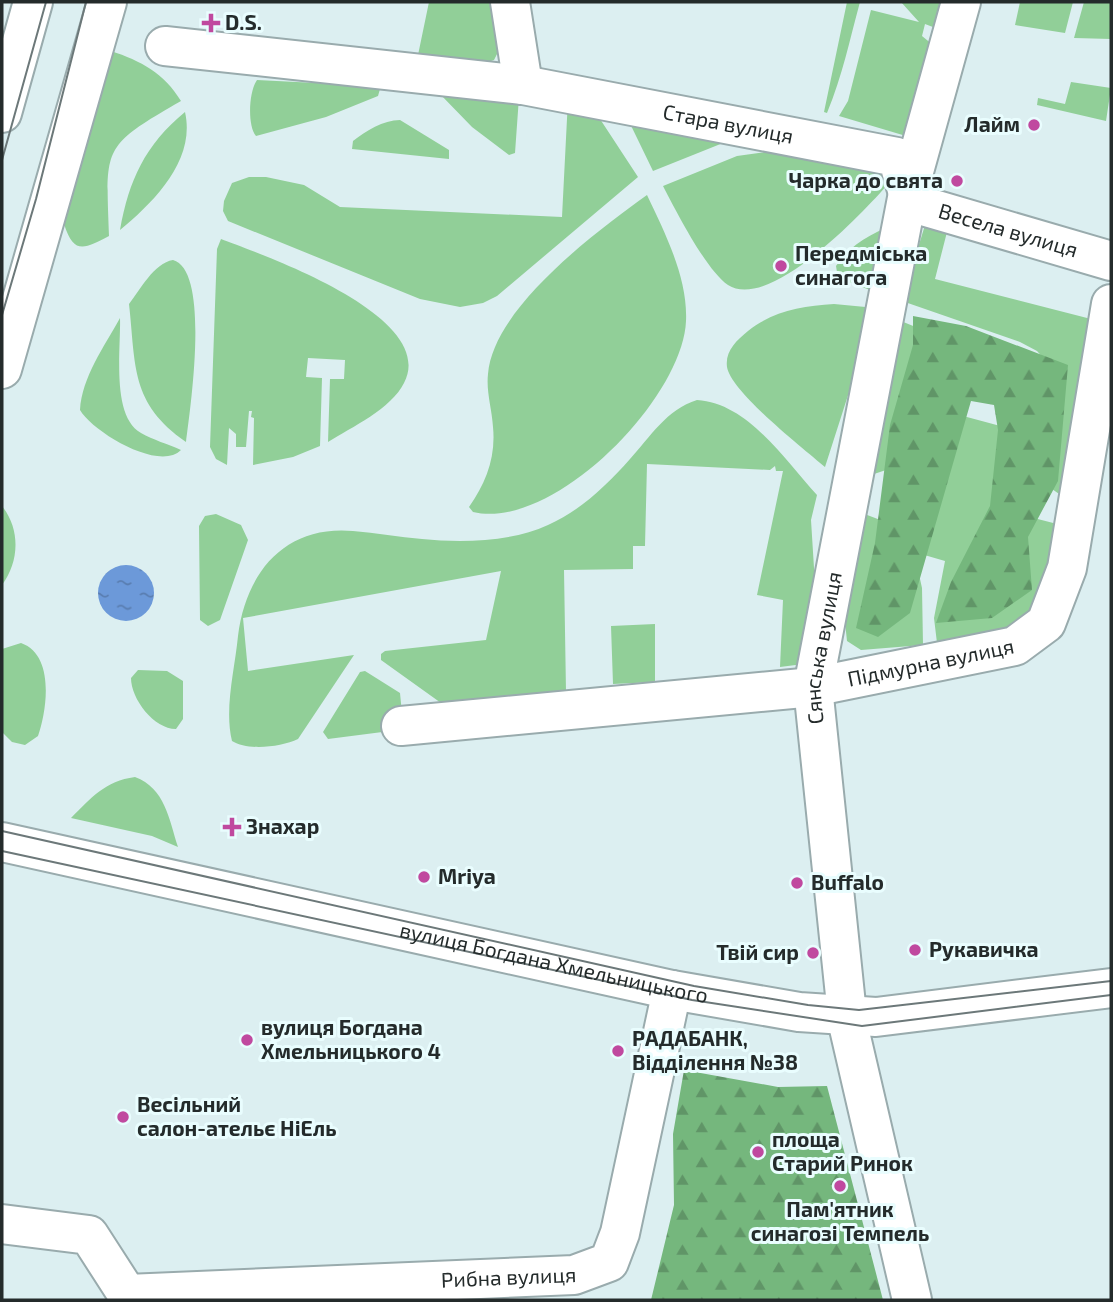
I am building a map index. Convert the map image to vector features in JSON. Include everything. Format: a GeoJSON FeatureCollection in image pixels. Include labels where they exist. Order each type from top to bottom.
{"type":"FeatureCollection","features":[{"type":"Feature","properties":{"kind":"street"},"geometry":{"type":"LineString","coordinates":[[2,113],[33,2]]}},
{"type":"Feature","properties":{"kind":"street"},"geometry":{"type":"LineString","coordinates":[[2,369],[107,2]]}},
{"type":"Feature","properties":{"kind":"street"},"geometry":{"type":"LineString","coordinates":[[510,2],[523,85]]}},
{"type":"Feature","properties":{"kind":"street","name":"Сянська вулиця"},"geometry":{"type":"LineString","coordinates":[[912,1300],[847,1017],[813,687],[908,193],[961,2]]}},
{"type":"Feature","properties":{"kind":"street","name":"Стара вулиця"},"geometry":{"type":"LineString","coordinates":[[165,46],[523,85],[897,157],[908,193]]}},
{"type":"Feature","properties":{"kind":"street","name":"Весела вулиця"},"geometry":{"type":"LineString","coordinates":[[908,193],[923,206],[1111,261]]}},
{"type":"Feature","properties":{"kind":"street","name":"Підмурна вулиця"},"geometry":{"type":"LineString","coordinates":[[401,726],[813,687],[1015,646],[1046,624],[1067,568],[1111,304]]}},
{"type":"Feature","properties":{"kind":"street","name":"вулиця Богдана Хмельницького"},"geometry":{"type":"LineString","coordinates":[[2,842],[672,990],[799,1013],[847,1017],[944,1010],[1111,988]]}},
{"type":"Feature","properties":{"kind":"street","name":"Рибна вулиця"},"geometry":{"type":"LineString","coordinates":[[128,1297],[445,1290],[574,1275],[608,1262],[620,1233],[672,990]]}},
{"type":"Feature","properties":{"kind":"street"},"geometry":{"type":"LineString","coordinates":[[2,1224],[89,1235],[128,1297]]}},
{"type":"Feature","properties":{"kind":"green space"},"geometry":{"type":"Polygon","coordinates":[[[429,2],[490,2],[500,48],[494,60],[488,62],[418,55],[429,2]]]}},
{"type":"Feature","properties":{"kind":"green space"},"geometry":{"type":"Polygon","coordinates":[[[847,2],[860,2],[842,71],[827,113],[824,112],[847,2]]]}},
{"type":"Feature","properties":{"kind":"green space"},"geometry":{"type":"Polygon","coordinates":[[[901,2],[969,2],[946,32],[925,24],[922,36],[933,45],[906,136],[839,116],[848,101],[871,10],[919,22],[901,2]]]}},
{"type":"Feature","properties":{"kind":"green space"},"geometry":{"type":"Polygon","coordinates":[[[1020,2],[1073,2],[1065,33],[1015,25],[1020,2]]]}},
{"type":"Feature","properties":{"kind":"green space"},"geometry":{"type":"Polygon","coordinates":[[[1084,2],[1111,2],[1111,39],[1074,38],[1084,2]]]}},
{"type":"Feature","properties":{"kind":"green space"},"geometry":{"type":"Polygon","coordinates":[[[111,51],[151,69],[181,101],[122,140],[109,166],[109,236],[93,244],[81,246],[72,241],[64,224],[111,51]]]}},
{"type":"Feature","properties":{"kind":"green space"},"geometry":{"type":"Polygon","coordinates":[[[257,80],[375,86],[380,89],[378,96],[326,117],[256,136],[251,124],[250,108],[257,80]]]}},
{"type":"Feature","properties":{"kind":"green space"},"geometry":{"type":"Polygon","coordinates":[[[1071,82],[1111,88],[1106,121],[1037,105],[1038,98],[1065,104],[1071,82]]]}},
{"type":"Feature","properties":{"kind":"green space"},"geometry":{"type":"Polygon","coordinates":[[[439,93],[519,97],[515,153],[509,155],[472,127],[439,93]]]}},
{"type":"Feature","properties":{"kind":"green space"},"geometry":{"type":"Polygon","coordinates":[[[568,99],[600,119],[638,177],[497,296],[483,303],[460,307],[420,299],[228,221],[223,211],[224,201],[232,183],[249,177],[266,177],[304,185],[340,207],[562,217],[568,99]]]}},
{"type":"Feature","properties":{"kind":"green space"},"geometry":{"type":"Polygon","coordinates":[[[622,107],[738,137],[653,171],[622,107]]]}},
{"type":"Feature","properties":{"kind":"green space"},"geometry":{"type":"Polygon","coordinates":[[[185,112],[187,130],[178,163],[158,193],[120,230],[128,195],[141,165],[159,137],[185,112]]]}},
{"type":"Feature","properties":{"kind":"green space"},"geometry":{"type":"Polygon","coordinates":[[[400,120],[449,150],[449,159],[352,149],[353,141],[369,130],[400,120]]]}},
{"type":"Feature","properties":{"kind":"green space"},"geometry":{"type":"Polygon","coordinates":[[[773,151],[882,160],[888,184],[814,256],[767,285],[746,290],[728,285],[710,267],[663,186],[737,156],[773,151]]]}},
{"type":"Feature","properties":{"kind":"green space"},"geometry":{"type":"Polygon","coordinates":[[[647,195],[674,256],[686,305],[686,321],[679,352],[663,386],[639,420],[609,452],[575,480],[540,501],[505,512],[473,512],[469,507],[485,479],[493,449],[488,374],[494,349],[508,323],[551,273],[647,195]]]}},
{"type":"Feature","properties":{"kind":"green space"},"geometry":{"type":"Polygon","coordinates":[[[902,222],[870,290],[838,278],[836,266],[849,250],[874,234],[902,222]]]}},
{"type":"Feature","properties":{"kind":"green space"},"geometry":{"type":"Polygon","coordinates":[[[925,225],[947,232],[935,279],[1091,319],[1065,498],[1049,487],[1046,361],[1037,351],[1020,342],[902,301],[925,225]]]}},
{"type":"Feature","properties":{"kind":"green space"},"geometry":{"type":"Polygon","coordinates":[[[221,239],[307,274],[341,292],[373,312],[396,334],[408,358],[404,383],[390,401],[370,417],[328,442],[330,379],[344,379],[345,360],[308,358],[306,377],[322,378],[320,446],[293,457],[253,465],[254,418],[251,417],[252,411],[249,411],[246,447],[236,447],[236,434],[229,428],[227,465],[216,459],[210,447],[217,249],[221,239]]]}},
{"type":"Feature","properties":{"kind":"green space"},"geometry":{"type":"Polygon","coordinates":[[[173,260],[185,270],[192,288],[195,314],[194,373],[186,442],[154,413],[145,398],[135,365],[129,304],[160,266],[173,260]]]}},
{"type":"Feature","properties":{"kind":"green space"},"geometry":{"type":"Polygon","coordinates":[[[834,304],[876,308],[825,467],[741,391],[731,378],[727,361],[736,343],[748,331],[767,319],[799,308],[834,304]]]}},
{"type":"Feature","properties":{"kind":"green space"},"geometry":{"type":"Polygon","coordinates":[[[913,316],[966,326],[1068,365],[1058,481],[1028,537],[1032,590],[992,618],[936,623],[951,582],[990,506],[998,430],[994,405],[971,401],[910,613],[878,637],[856,628],[875,543],[890,425],[913,345],[913,316]]]}},
{"type":"Feature","properties":{"kind":"green space"},"geometry":{"type":"Polygon","coordinates":[[[120,318],[119,364],[121,397],[125,412],[141,433],[181,450],[171,456],[143,453],[127,446],[98,429],[80,410],[89,374],[120,318]]]}},
{"type":"Feature","properties":{"kind":"green space"},"geometry":{"type":"Polygon","coordinates":[[[896,319],[923,330],[952,413],[1019,431],[1026,516],[1061,525],[1045,621],[937,643],[934,618],[945,561],[914,552],[922,588],[923,645],[861,650],[847,641],[835,528],[854,510],[883,521],[886,470],[871,475],[896,319]]]}},
{"type":"Feature","properties":{"kind":"green space"},"geometry":{"type":"Polygon","coordinates":[[[697,400],[733,411],[749,422],[778,450],[817,495],[811,520],[819,648],[811,663],[780,667],[783,600],[757,595],[783,471],[776,471],[775,466],[770,470],[647,464],[645,546],[633,546],[633,569],[564,570],[566,692],[455,713],[381,660],[381,654],[385,651],[486,640],[501,571],[243,618],[248,671],[354,655],[298,739],[265,747],[247,746],[232,741],[230,702],[242,613],[260,573],[273,557],[289,545],[307,536],[329,531],[453,541],[486,540],[534,531],[560,519],[602,488],[668,417],[686,404],[697,400]]]}},
{"type":"Feature","properties":{"kind":"green space"},"geometry":{"type":"Polygon","coordinates":[[[2,506],[12,525],[16,546],[12,566],[2,585],[2,506]]]}},
{"type":"Feature","properties":{"kind":"green space"},"geometry":{"type":"Polygon","coordinates":[[[216,514],[241,525],[248,540],[220,620],[208,626],[200,620],[199,526],[205,516],[216,514]]]}},
{"type":"Feature","properties":{"kind":"green space"},"geometry":{"type":"Polygon","coordinates":[[[655,624],[655,682],[613,684],[611,626],[655,624]]]}},
{"type":"Feature","properties":{"kind":"green space"},"geometry":{"type":"Polygon","coordinates":[[[21,643],[32,649],[39,659],[46,684],[44,712],[38,736],[25,745],[12,742],[2,732],[2,649],[21,643]]]}},
{"type":"Feature","properties":{"kind":"green space"},"geometry":{"type":"Polygon","coordinates":[[[138,670],[167,671],[183,681],[183,719],[176,729],[160,724],[139,703],[131,678],[138,670]]]}},
{"type":"Feature","properties":{"kind":"green space"},"geometry":{"type":"Polygon","coordinates":[[[365,671],[400,693],[403,724],[398,730],[328,739],[323,732],[360,672],[365,671]]]}},
{"type":"Feature","properties":{"kind":"green space"},"geometry":{"type":"Polygon","coordinates":[[[135,777],[145,782],[159,797],[178,847],[152,836],[71,818],[107,786],[135,777]]]}},
{"type":"Feature","properties":{"kind":"green space"},"geometry":{"type":"Polygon","coordinates":[[[684,1070],[778,1087],[827,1086],[883,1300],[651,1300],[674,1205],[673,1134],[684,1070]]]}},
{"type":"Feature","properties":{"kind":"water"},"geometry":{"type":"Polygon","coordinates":[[[126,565],[137,567],[146,573],[152,582],[152,604],[146,613],[137,619],[126,621],[115,619],[106,613],[100,604],[98,593],[100,582],[106,573],[115,567],[126,565]]]}},
{"type":"Feature","properties":{"kind":"tram line"},"geometry":{"type":"LineString","coordinates":[[2,160],[46,2]]}},
{"type":"Feature","properties":{"kind":"tram line"},"geometry":{"type":"LineString","coordinates":[[2,315],[36,199],[86,2]]}},
{"type":"Feature","properties":{"kind":"tram line"},"geometry":{"type":"LineString","coordinates":[[2,831],[694,986],[808,1005],[859,1010],[1111,981]]}},
{"type":"Feature","properties":{"kind":"tram line"},"geometry":{"type":"LineString","coordinates":[[2,851],[692,1000],[862,1026],[1111,995]]}},
{"type":"Feature","properties":{"kind":"place","name":"D.S."},"geometry":{"type":"Point","coordinates":[211,23]}},
{"type":"Feature","properties":{"kind":"place","name":"Лайм"},"geometry":{"type":"Point","coordinates":[1034,125]}},
{"type":"Feature","properties":{"kind":"place","name":"Чарка до свята"},"geometry":{"type":"Point","coordinates":[957,181]}},
{"type":"Feature","properties":{"kind":"place","name":"Передміська синагога"},"geometry":{"type":"Point","coordinates":[781,266]}},
{"type":"Feature","properties":{"kind":"place","name":"Знахар"},"geometry":{"type":"Point","coordinates":[232,827]}},
{"type":"Feature","properties":{"kind":"place","name":"Mriya"},"geometry":{"type":"Point","coordinates":[424,877]}},
{"type":"Feature","properties":{"kind":"place","name":"Buffalo"},"geometry":{"type":"Point","coordinates":[797,883]}},
{"type":"Feature","properties":{"kind":"place","name":"Рукавичка"},"geometry":{"type":"Point","coordinates":[915,950]}},
{"type":"Feature","properties":{"kind":"place","name":"Твій сир"},"geometry":{"type":"Point","coordinates":[813,953]}},
{"type":"Feature","properties":{"kind":"place","name":"вулиця Богдана Хмельницького 4"},"geometry":{"type":"Point","coordinates":[247,1040]}},
{"type":"Feature","properties":{"kind":"place","name":"РАДАБАНК, Відділення №38"},"geometry":{"type":"Point","coordinates":[618,1051]}},
{"type":"Feature","properties":{"kind":"place","name":"Весільний салон-ательє НіЕль"},"geometry":{"type":"Point","coordinates":[123,1117]}},
{"type":"Feature","properties":{"kind":"place","name":"площа Старий Ринок"},"geometry":{"type":"Point","coordinates":[758,1152]}},
{"type":"Feature","properties":{"kind":"place","name":"Пам'ятник синагозі Темпель"},"geometry":{"type":"Point","coordinates":[840,1186]}}]}
